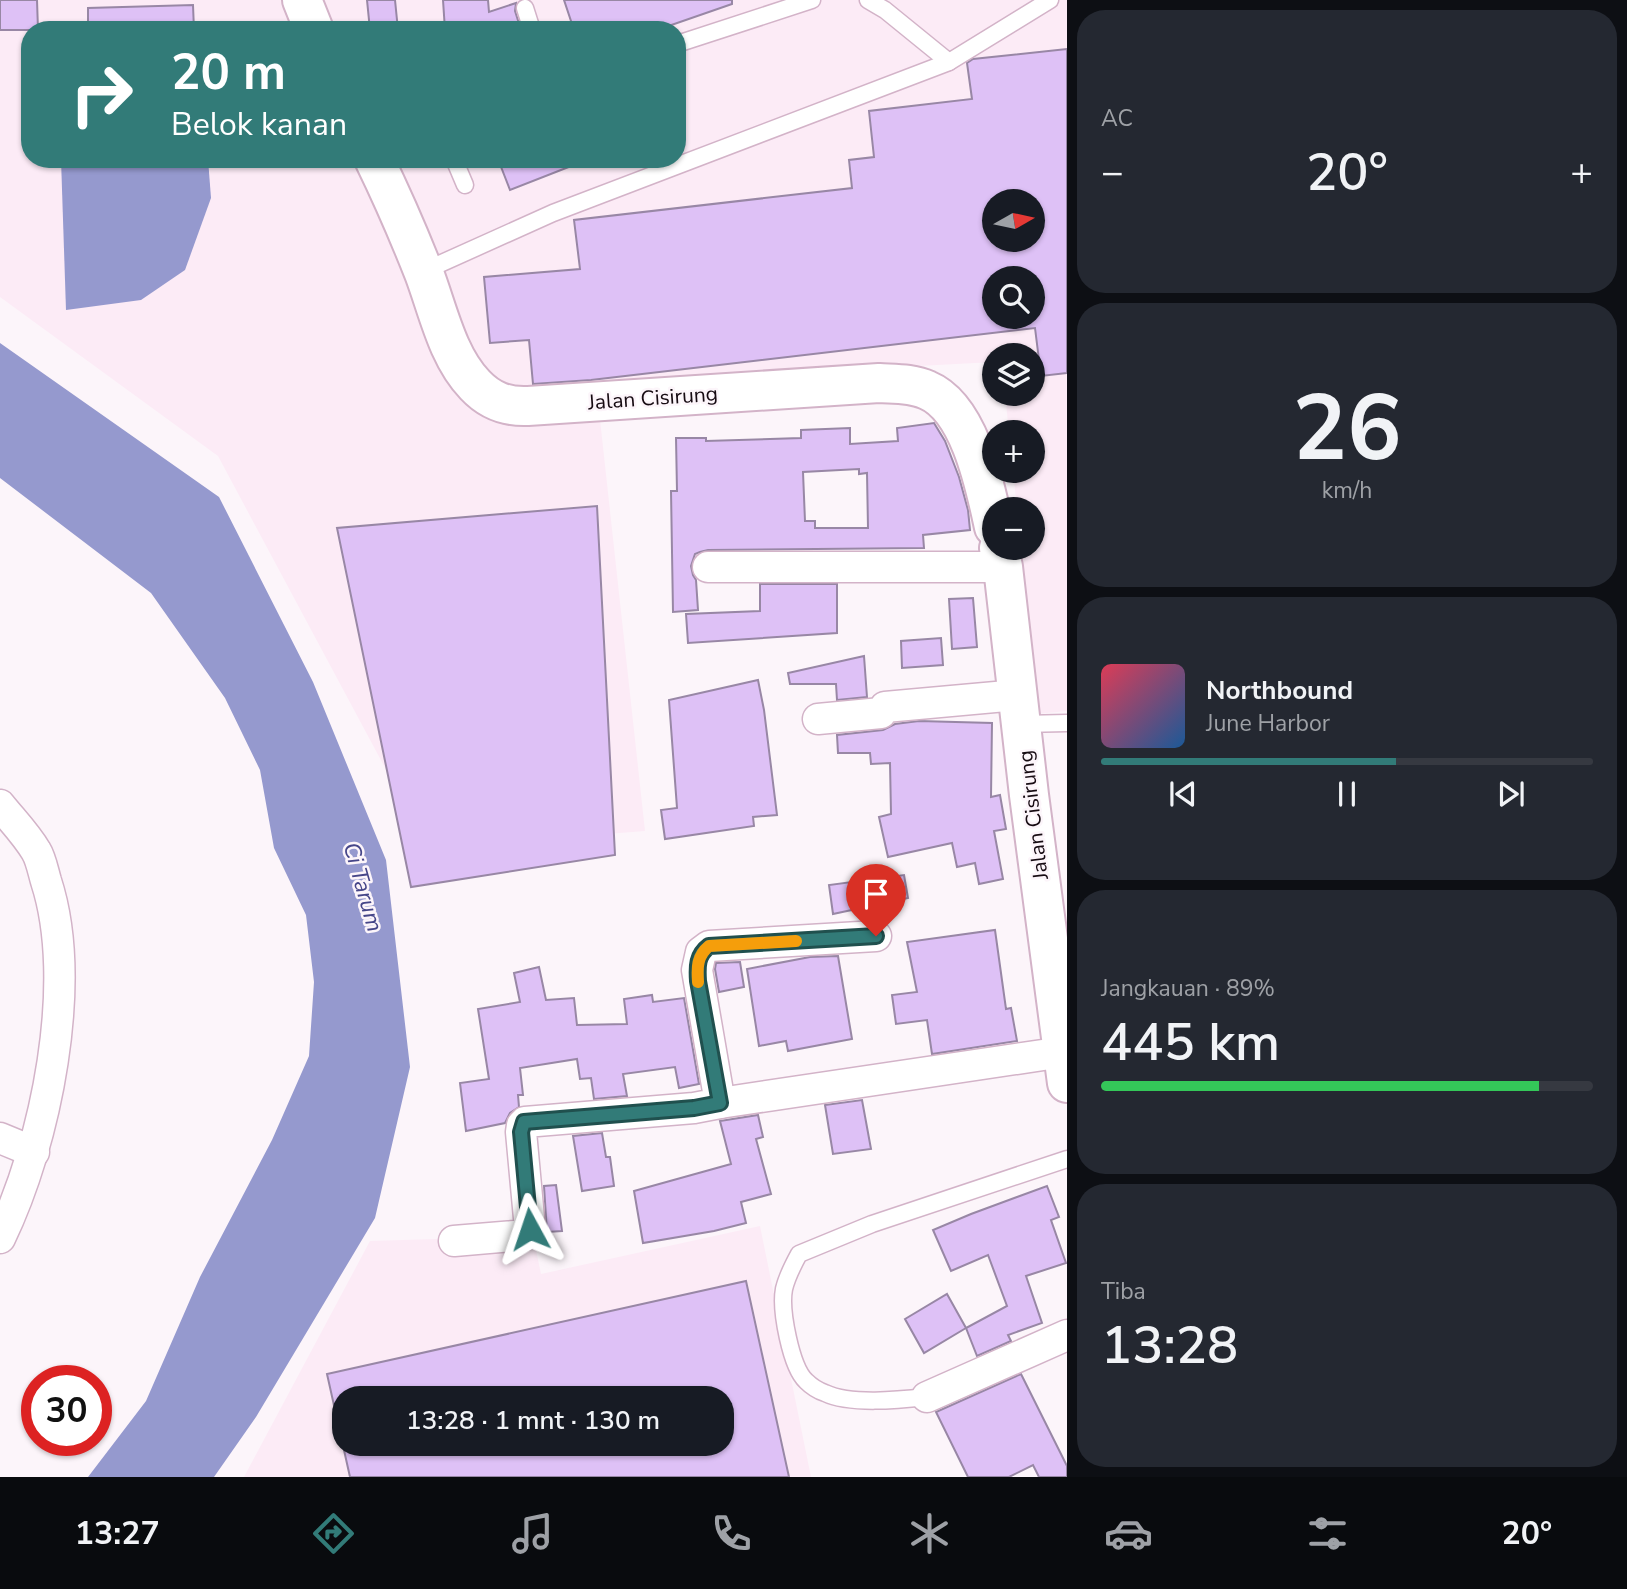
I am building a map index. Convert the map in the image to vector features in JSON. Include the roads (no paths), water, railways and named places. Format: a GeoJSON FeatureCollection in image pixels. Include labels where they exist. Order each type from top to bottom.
{"type":"FeatureCollection","features":[{"type":"Feature","properties":{"kind":"main road"},"geometry":{"type":"LineString","coordinates":[[302,0],[310,21]]}},
{"type":"Feature","properties":{"kind":"main road","name":"Jalan Cisirung"},"geometry":{"type":"LineString","coordinates":[[384,168],[460,365],[475,386],[495,401],[513,407],[879,383],[908,385],[927,390],[951,408],[965,431],[987,497]]}},
{"type":"Feature","properties":{"kind":"main road","name":"Jalan Cisirung"},"geometry":{"type":"LineString","coordinates":[[1001,560],[1065,1068]]}},
{"type":"Feature","properties":{"kind":"street"},"geometry":{"type":"LineString","coordinates":[[708,567],[982,558]]}},
{"type":"Feature","properties":{"kind":"street"},"geometry":{"type":"LineString","coordinates":[[818,719],[881,713],[885,707],[1020,710]]}},
{"type":"Feature","properties":{"kind":"street"},"geometry":{"type":"LineString","coordinates":[[0,804],[37,852],[54,905],[60,967],[56,1038],[34,1152],[0,1238]]}},
{"type":"Feature","properties":{"kind":"street"},"geometry":{"type":"LineString","coordinates":[[720,1103],[698,981],[698,960],[701,952],[709,946],[876,936]]}},
{"type":"Feature","properties":{"kind":"street"},"geometry":{"type":"LineString","coordinates":[[454,1241],[524,1235],[530,1229],[521,1132],[524,1122],[681,1109],[1065,1068]]}},
{"type":"Feature","properties":{"kind":"street"},"geometry":{"type":"LineString","coordinates":[[0,1138],[34,1152]]}},
{"type":"Feature","properties":{"kind":"street"},"geometry":{"type":"LineString","coordinates":[[927,1397],[1067,1335]]}},
{"type":"Feature","properties":{"kind":"lane"},"geometry":{"type":"LineString","coordinates":[[686,41],[812,0]]}},
{"type":"Feature","properties":{"kind":"lane"},"geometry":{"type":"LineString","coordinates":[[868,0],[885,10],[949,61]]}},
{"type":"Feature","properties":{"kind":"lane"},"geometry":{"type":"LineString","coordinates":[[686,162],[949,61],[1050,0]]}},
{"type":"Feature","properties":{"kind":"lane"},"geometry":{"type":"LineString","coordinates":[[525,8],[529,21]]}},
{"type":"Feature","properties":{"kind":"lane"},"geometry":{"type":"LineString","coordinates":[[458,168],[465,185]]}},
{"type":"Feature","properties":{"kind":"lane"},"geometry":{"type":"LineString","coordinates":[[423,271],[553,213],[670,168]]}},
{"type":"Feature","properties":{"kind":"lane"},"geometry":{"type":"LineString","coordinates":[[1020,710],[1067,723]]}},
{"type":"Feature","properties":{"kind":"lane"},"geometry":{"type":"LineString","coordinates":[[927,1397],[887,1401],[846,1398],[826,1394],[805,1381],[785,1328],[784,1292],[790,1270],[799,1254],[885,1220],[1067,1159]]}},
{"type":"Feature","properties":{"kind":"water"},"geometry":{"type":"Polygon","coordinates":[[[61,168],[209,168],[211,198],[185,270],[141,300],[66,310],[61,168]]]}},
{"type":"Feature","properties":{"kind":"water","name":"Ci Tarum"},"geometry":{"type":"Polygon","coordinates":[[[0,343],[219,497],[313,682],[386,860],[410,1067],[375,1218],[256,1417],[214,1477],[88,1477],[104,1456],[112,1456],[112,1446],[146,1401],[200,1277],[272,1140],[309,1056],[314,982],[306,915],[274,848],[260,770],[225,698],[151,593],[0,478],[0,343]]]}}]}
